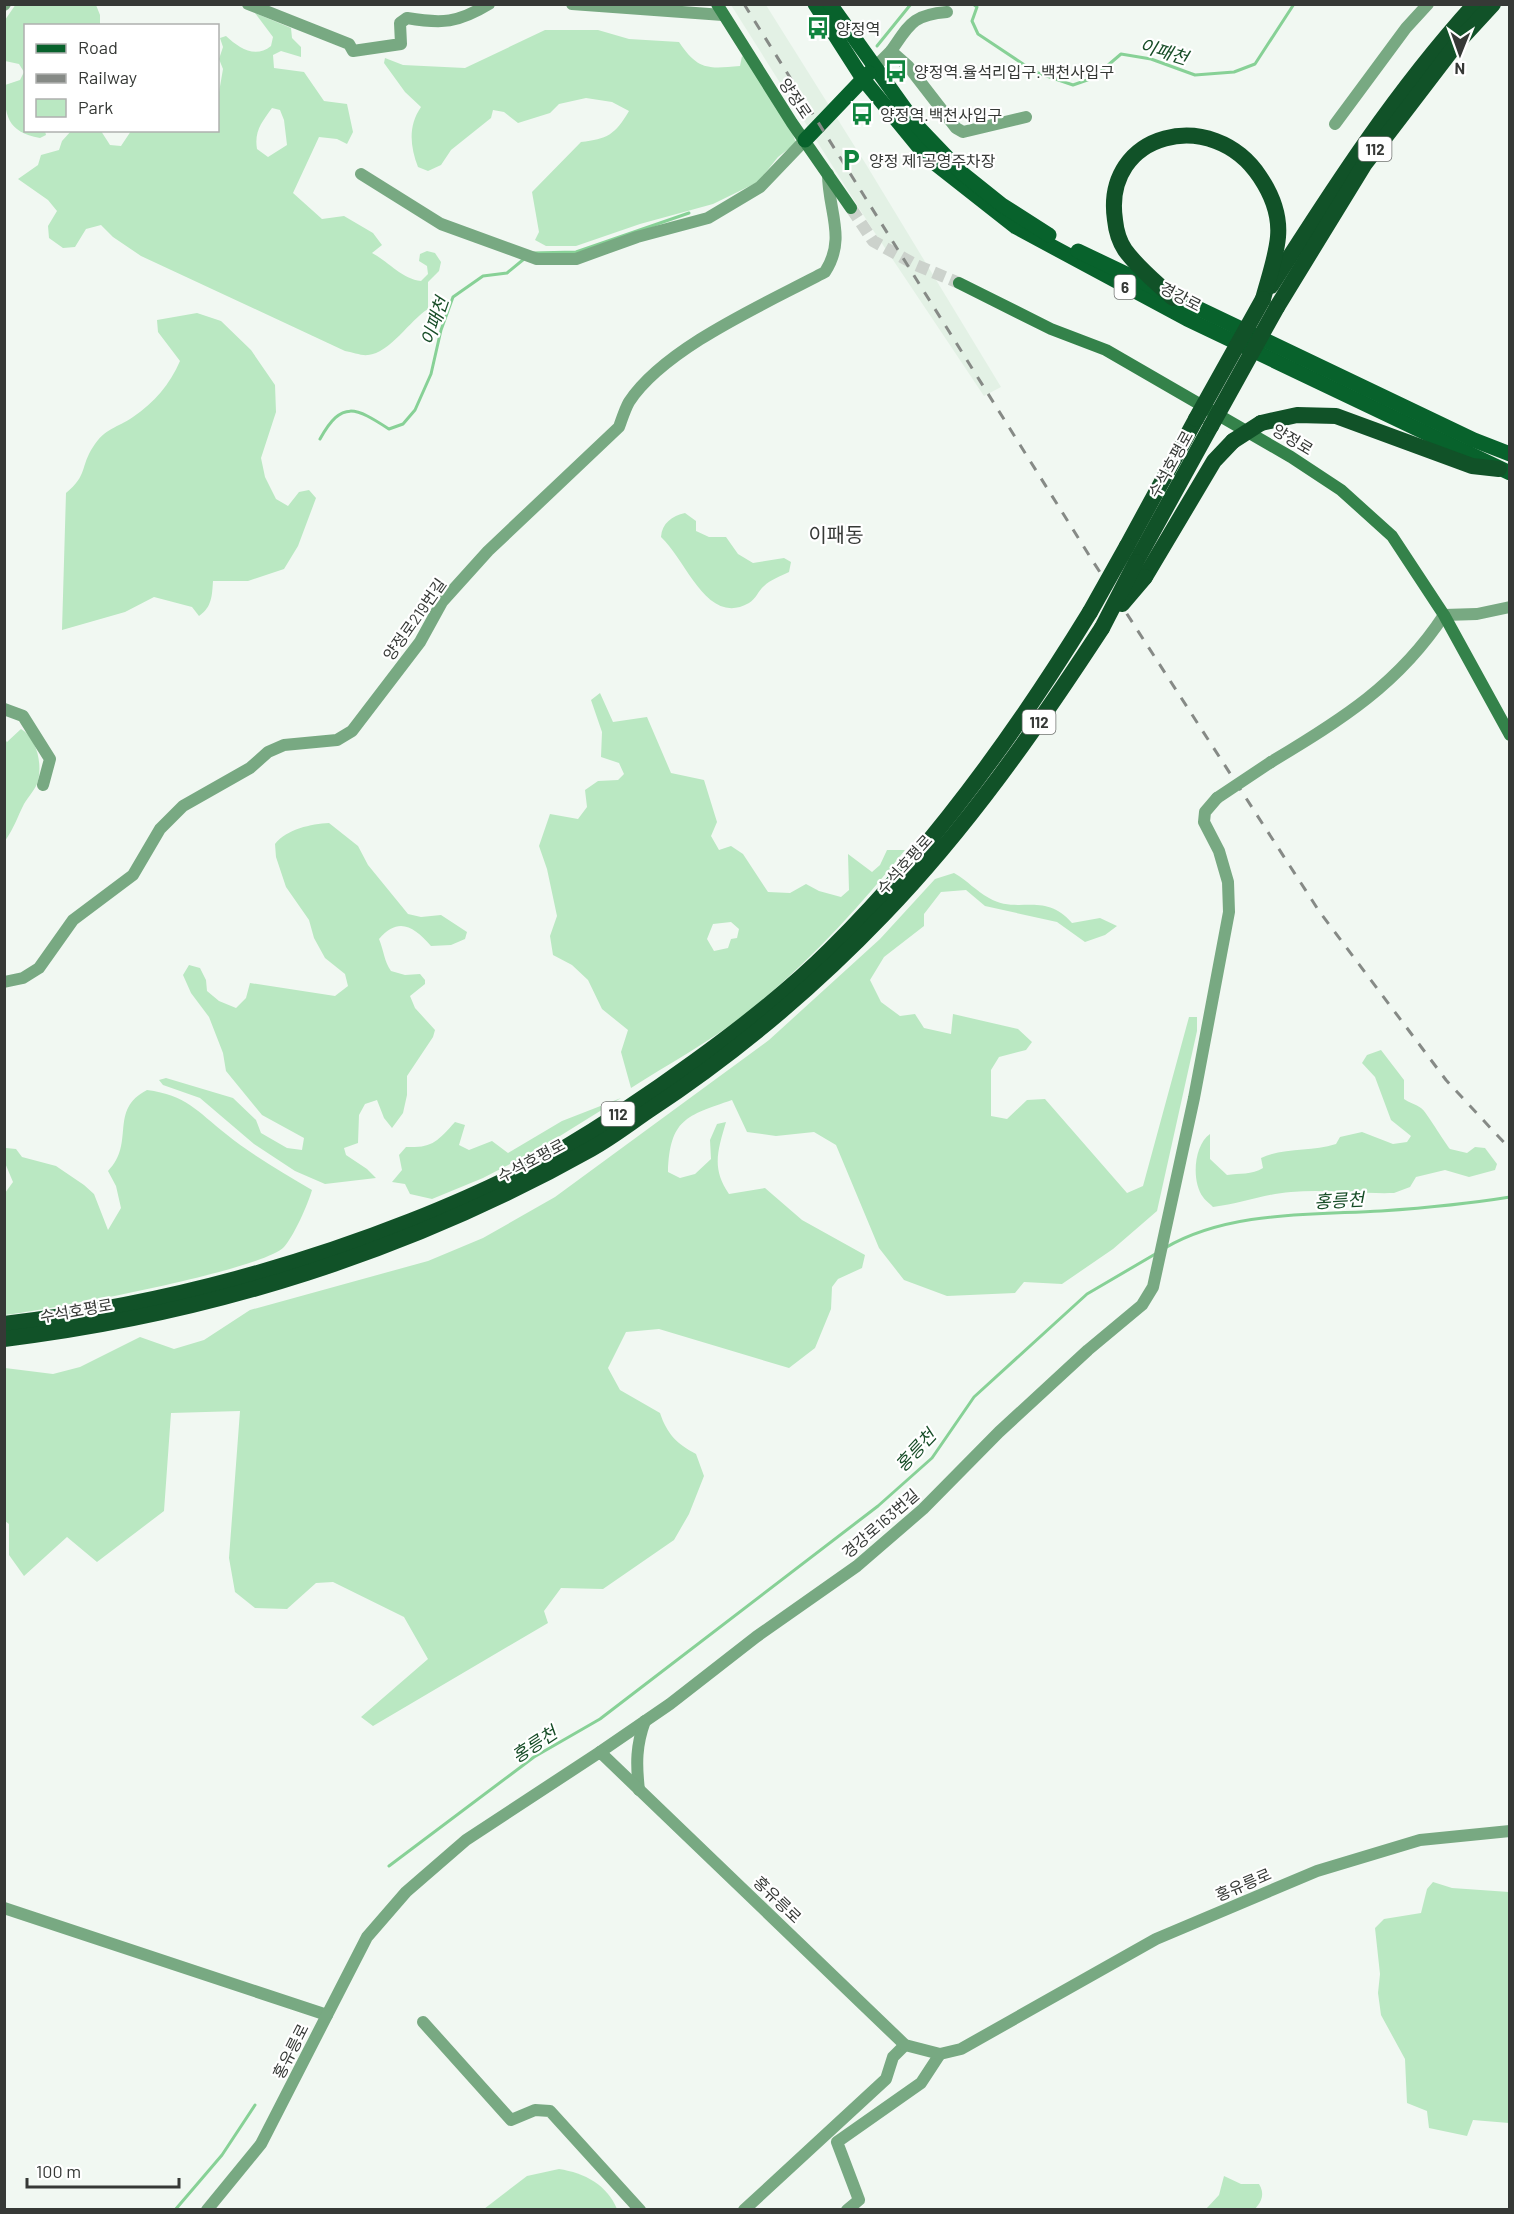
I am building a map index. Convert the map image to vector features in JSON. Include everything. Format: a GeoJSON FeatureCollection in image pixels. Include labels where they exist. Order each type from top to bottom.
{"type":"FeatureCollection","features":[{"type":"Feature","properties":{"kind":"highway","name":"수석호평로"},"geometry":{"type":"LineString","coordinates":[[4,1339],[74,1331],[204,1304],[318,1270],[407,1237],[498,1198],[594,1147],[676,1092],[748,1039],[823,974],[883,915],[946,844],[999,779],[1078,664],[1102,628],[1204,423],[1350,163],[1399,94],[1475,4]]}},
{"type":"Feature","properties":{"kind":"highway","name":"수석호평로"},"geometry":{"type":"LineString","coordinates":[[1270,303],[1364,165],[1444,58],[1493,4]]}},
{"type":"Feature","properties":{"kind":"highway"},"geometry":{"type":"LineString","coordinates":[[1173,298],[1141,269],[1124,249],[1114,210],[1117,185],[1131,161],[1145,148],[1179,134],[1214,139],[1230,147],[1252,166],[1272,198],[1276,211],[1278,237],[1270,303]]}},
{"type":"Feature","properties":{"kind":"highway"},"geometry":{"type":"LineString","coordinates":[[1102,628],[1145,577],[1214,461],[1233,441],[1261,423],[1297,415],[1336,416],[1472,466],[1504,471]]}},
{"type":"Feature","properties":{"kind":"highway","name":"수석호평로"},"geometry":{"type":"LineString","coordinates":[[4,1324],[146,1301],[238,1281],[352,1244],[460,1201],[556,1154],[646,1096],[732,1034],[829,951],[910,864],[971,789],[1068,648],[1127,546],[1204,423]]}},
{"type":"Feature","properties":{"kind":"main road","name":"경강로"},"geometry":{"type":"LineString","coordinates":[[815,4],[862,79],[927,157],[1016,227],[1187,319],[1504,471]]}},
{"type":"Feature","properties":{"kind":"main road","name":"경강로"},"geometry":{"type":"LineString","coordinates":[[835,6],[874,68],[918,127],[962,173],[1002,205],[1060,241],[1173,298],[1474,440],[1509,454]]}},
{"type":"Feature","properties":{"kind":"main road","name":"양정로"},"geometry":{"type":"LineString","coordinates":[[720,10],[850,208]]}},
{"type":"Feature","properties":{"kind":"main road"},"geometry":{"type":"LineString","coordinates":[[805,140],[874,68]]}},
{"type":"Feature","properties":{"kind":"main road","name":"양정로"},"geometry":{"type":"LineString","coordinates":[[959,283],[1051,329],[1106,350],[1291,457],[1341,489],[1392,536],[1444,615],[1509,735]]}},
{"type":"Feature","properties":{"kind":"street"},"geometry":{"type":"LineString","coordinates":[[248,4],[349,44],[352,51],[401,44],[400,23],[407,18],[443,23],[466,18],[489,4]]}},
{"type":"Feature","properties":{"kind":"street"},"geometry":{"type":"LineString","coordinates":[[572,4],[720,10]]}},
{"type":"Feature","properties":{"kind":"street"},"geometry":{"type":"LineString","coordinates":[[1335,124],[1406,28],[1428,4]]}},
{"type":"Feature","properties":{"kind":"street"},"geometry":{"type":"LineString","coordinates":[[874,68],[891,51],[916,18],[926,14],[947,12]]}},
{"type":"Feature","properties":{"kind":"street"},"geometry":{"type":"LineString","coordinates":[[891,51],[908,66],[960,131],[969,132],[1026,117]]}},
{"type":"Feature","properties":{"kind":"street"},"geometry":{"type":"LineString","coordinates":[[361,174],[441,224],[535,259],[576,259],[637,237],[708,218],[760,187],[805,140]]}},
{"type":"Feature","properties":{"kind":"street","name":"양정로219번길"},"geometry":{"type":"LineString","coordinates":[[4,982],[23,978],[39,968],[73,920],[133,875],[160,829],[183,806],[250,768],[268,752],[284,745],[337,740],[352,731],[420,642],[442,602],[488,551],[619,428],[628,404],[637,392],[681,351],[825,272],[834,258],[837,244],[828,194],[828,174]]}},
{"type":"Feature","properties":{"kind":"street"},"geometry":{"type":"LineString","coordinates":[[1444,615],[1477,614],[1509,607]]}},
{"type":"Feature","properties":{"kind":"street","name":"경강로163번길"},"geometry":{"type":"LineString","coordinates":[[600,1752],[865,1559],[923,1509],[999,1432],[1088,1350],[1142,1305],[1153,1287],[1194,1098],[1229,912],[1228,882],[1219,851],[1204,822],[1205,812],[1216,798],[1344,718],[1377,693],[1426,642],[1444,615]]}},
{"type":"Feature","properties":{"kind":"street"},"geometry":{"type":"LineString","coordinates":[[4,709],[23,716],[50,759],[44,785]]}},
{"type":"Feature","properties":{"kind":"street"},"geometry":{"type":"LineString","coordinates":[[639,1790],[636,1757],[638,1740],[645,1721]]}},
{"type":"Feature","properties":{"kind":"street","name":"홍유릉로"},"geometry":{"type":"LineString","coordinates":[[207,2210],[261,2144],[322,2014],[367,1937],[406,1892],[466,1840],[600,1752],[905,2045],[940,2054],[961,2049],[1156,1939],[1317,1871],[1420,1840],[1509,1831]]}},
{"type":"Feature","properties":{"kind":"street"},"geometry":{"type":"LineString","coordinates":[[4,1908],[322,2014]]}},
{"type":"Feature","properties":{"kind":"street"},"geometry":{"type":"LineString","coordinates":[[423,2022],[511,2120],[535,2110],[550,2111],[640,2210]]}},
{"type":"Feature","properties":{"kind":"street"},"geometry":{"type":"LineString","coordinates":[[744,2210],[886,2079],[893,2057],[905,2045]]}},
{"type":"Feature","properties":{"kind":"street"},"geometry":{"type":"LineString","coordinates":[[847,2210],[859,2200],[837,2142],[921,2083],[940,2054]]}},
{"type":"Feature","properties":{"kind":"shaded area"},"geometry":{"type":"Polygon","coordinates":[[[731,5],[766,5],[1001,387],[984,396],[871,227],[731,5]]]}},
{"type":"Feature","properties":{"kind":"green space"},"geometry":{"type":"Polygon","coordinates":[[[16,4],[96,5],[100,15],[100,24],[24,24],[24,72],[19,64],[5,61],[5,20],[16,4]]]}},
{"type":"Feature","properties":{"kind":"green space"},"geometry":{"type":"Polygon","coordinates":[[[255,13],[291,28],[292,38],[301,47],[301,57],[281,51],[273,55],[274,68],[304,72],[324,101],[347,104],[353,132],[347,144],[337,139],[319,137],[293,193],[322,219],[344,216],[373,233],[382,245],[372,253],[414,280],[421,281],[428,274],[427,266],[419,261],[420,254],[427,251],[435,253],[441,262],[439,271],[428,282],[428,309],[384,349],[376,353],[366,355],[345,351],[141,256],[113,237],[101,225],[86,229],[75,247],[63,248],[49,238],[48,226],[57,211],[48,200],[18,179],[38,165],[41,155],[59,150],[62,141],[70,132],[102,132],[110,145],[121,146],[130,132],[219,132],[219,92],[223,69],[219,59],[223,47],[220,38],[226,36],[242,48],[253,52],[265,50],[271,46],[273,37],[255,13]],[[272,108],[262,122],[258,132],[257,149],[268,157],[287,145],[284,120],[280,110],[272,108]]]}},
{"type":"Feature","properties":{"kind":"green space"},"geometry":{"type":"Polygon","coordinates":[[[545,30],[598,30],[629,39],[679,42],[698,63],[711,67],[740,66],[742,56],[750,61],[791,129],[796,143],[778,157],[758,182],[713,204],[640,224],[576,246],[546,246],[535,240],[539,232],[532,192],[581,142],[598,139],[615,131],[629,111],[612,102],[586,98],[559,104],[550,113],[518,123],[504,112],[493,110],[491,118],[451,150],[441,165],[428,171],[418,167],[412,144],[412,129],[421,107],[405,92],[384,63],[385,58],[403,65],[465,68],[545,30]]]}},
{"type":"Feature","properties":{"kind":"green space"},"geometry":{"type":"Polygon","coordinates":[[[24,72],[24,132],[45,132],[46,135],[40,138],[29,135],[14,127],[7,113],[5,85],[20,80],[24,72]]]}},
{"type":"Feature","properties":{"kind":"green space"},"geometry":{"type":"Polygon","coordinates":[[[197,313],[221,321],[251,350],[275,385],[276,412],[261,458],[265,477],[276,499],[288,506],[299,492],[309,490],[316,498],[298,546],[284,569],[248,581],[213,581],[209,605],[199,616],[192,607],[154,597],[125,612],[62,630],[66,493],[78,481],[89,454],[98,441],[107,432],[148,406],[161,392],[176,369],[180,361],[158,332],[157,320],[197,313]]]}},
{"type":"Feature","properties":{"kind":"green space"},"geometry":{"type":"Polygon","coordinates":[[[685,513],[696,521],[696,531],[709,537],[726,537],[738,554],[753,563],[784,558],[791,562],[789,572],[766,584],[749,603],[734,608],[721,606],[699,588],[661,537],[668,521],[685,513]]]}},
{"type":"Feature","properties":{"kind":"green space"},"geometry":{"type":"Polygon","coordinates":[[[600,693],[613,722],[647,717],[671,773],[704,780],[717,822],[711,836],[719,850],[731,846],[743,854],[768,892],[790,893],[806,884],[819,891],[841,897],[849,890],[848,854],[872,872],[880,865],[887,850],[905,850],[832,935],[770,993],[721,1032],[631,1088],[621,1052],[628,1030],[602,1009],[588,980],[572,965],[553,955],[550,936],[557,916],[547,869],[539,846],[550,814],[578,819],[587,807],[585,790],[598,781],[618,780],[624,774],[619,763],[601,757],[602,732],[591,700],[600,693]],[[731,922],[713,924],[707,939],[714,951],[728,948],[731,939],[737,938],[739,929],[731,922]]]}},
{"type":"Feature","properties":{"kind":"green space"},"geometry":{"type":"Polygon","coordinates":[[[21,729],[32,739],[38,754],[39,777],[36,787],[24,804],[5,841],[5,740],[7,742],[21,729]]]}},
{"type":"Feature","properties":{"kind":"green space"},"geometry":{"type":"Polygon","coordinates":[[[329,823],[358,846],[368,865],[408,914],[421,917],[441,915],[467,932],[465,939],[451,945],[431,946],[412,929],[400,926],[386,932],[379,939],[391,971],[405,975],[420,974],[425,980],[425,984],[410,996],[415,1008],[435,1030],[433,1037],[407,1076],[407,1095],[403,1113],[392,1128],[384,1118],[377,1100],[365,1104],[359,1115],[358,1143],[344,1148],[346,1155],[376,1178],[325,1184],[295,1171],[254,1144],[200,1098],[163,1085],[159,1080],[166,1078],[233,1098],[256,1120],[261,1133],[287,1148],[302,1150],[304,1138],[262,1115],[226,1071],[223,1053],[209,1017],[191,993],[183,975],[189,965],[200,968],[206,980],[207,991],[219,1001],[236,1008],[246,998],[250,983],[335,996],[348,986],[345,974],[325,958],[314,938],[309,920],[286,887],[276,857],[275,844],[286,835],[307,826],[329,823]]]}},
{"type":"Feature","properties":{"kind":"green space"},"geometry":{"type":"Polygon","coordinates":[[[954,873],[999,903],[1051,908],[1062,913],[1072,923],[1100,918],[1117,926],[1105,935],[1085,942],[1057,922],[985,906],[966,890],[941,892],[924,914],[924,926],[884,957],[870,980],[881,1002],[900,1016],[915,1014],[924,1028],[951,1034],[953,1014],[1018,1029],[1032,1042],[1026,1050],[999,1057],[991,1070],[991,1116],[1007,1119],[1027,1100],[1045,1099],[1127,1193],[1143,1186],[1189,1017],[1197,1017],[1197,1031],[1157,1211],[1113,1249],[1062,1284],[1024,1282],[1015,1293],[947,1296],[904,1280],[879,1248],[836,1145],[814,1132],[776,1136],[747,1132],[732,1100],[692,1116],[684,1122],[672,1141],[668,1172],[680,1178],[695,1174],[711,1159],[710,1140],[717,1124],[726,1122],[719,1150],[718,1167],[723,1185],[729,1194],[765,1188],[802,1220],[865,1255],[862,1268],[838,1279],[832,1287],[831,1309],[815,1348],[789,1368],[659,1329],[626,1332],[608,1368],[620,1390],[660,1413],[674,1438],[696,1454],[704,1476],[689,1514],[674,1540],[603,1589],[561,1588],[544,1611],[548,1623],[373,1726],[361,1717],[428,1659],[404,1617],[333,1582],[316,1583],[287,1609],[255,1608],[235,1592],[229,1558],[240,1411],[171,1413],[164,1511],[97,1562],[67,1537],[24,1576],[9,1555],[9,1524],[5,1521],[5,1368],[53,1374],[80,1367],[140,1337],[174,1349],[204,1340],[250,1310],[428,1261],[483,1238],[555,1197],[769,1040],[880,939],[935,879],[954,873]]]}},
{"type":"Feature","properties":{"kind":"green space"},"geometry":{"type":"Polygon","coordinates":[[[1381,1050],[1404,1080],[1404,1099],[1423,1110],[1450,1149],[1467,1153],[1475,1147],[1485,1148],[1497,1164],[1495,1170],[1469,1177],[1445,1170],[1416,1177],[1410,1187],[1394,1193],[1291,1192],[1213,1207],[1204,1198],[1197,1182],[1196,1164],[1200,1146],[1210,1134],[1210,1159],[1227,1175],[1259,1170],[1263,1168],[1261,1158],[1270,1155],[1336,1144],[1340,1137],[1362,1132],[1393,1144],[1407,1142],[1411,1136],[1391,1120],[1375,1077],[1362,1063],[1367,1055],[1381,1050]]]}},
{"type":"Feature","properties":{"kind":"green space"},"geometry":{"type":"Polygon","coordinates":[[[147,1090],[172,1096],[190,1105],[246,1149],[312,1190],[288,1242],[267,1257],[197,1278],[106,1298],[5,1315],[5,1193],[13,1182],[5,1163],[6,1148],[16,1149],[22,1157],[56,1166],[84,1185],[94,1194],[108,1230],[121,1208],[116,1186],[108,1171],[120,1149],[128,1107],[135,1098],[147,1090]]]}},
{"type":"Feature","properties":{"kind":"green space"},"geometry":{"type":"Polygon","coordinates":[[[621,1098],[539,1149],[483,1178],[432,1199],[410,1194],[405,1184],[392,1182],[402,1170],[399,1155],[406,1147],[428,1145],[434,1142],[455,1122],[465,1125],[459,1145],[469,1150],[492,1141],[508,1153],[562,1121],[621,1098]]]}},
{"type":"Feature","properties":{"kind":"green space"},"geometry":{"type":"Polygon","coordinates":[[[1433,1882],[1452,1888],[1509,1892],[1509,2123],[1473,2120],[1467,2136],[1429,2128],[1427,2111],[1407,2103],[1405,2059],[1381,2015],[1378,1993],[1380,1974],[1375,1928],[1384,1919],[1421,1913],[1427,1889],[1433,1882]]]}},
{"type":"Feature","properties":{"kind":"green space"},"geometry":{"type":"Polygon","coordinates":[[[559,2169],[578,2174],[594,2182],[607,2193],[617,2209],[484,2209],[527,2176],[559,2169]]]}},
{"type":"Feature","properties":{"kind":"green space"},"geometry":{"type":"Polygon","coordinates":[[[1224,2176],[1241,2184],[1259,2184],[1262,2197],[1255,2209],[1206,2209],[1219,2195],[1224,2176]]]}},
{"type":"Feature","properties":{"kind":"waterway","name":"이패천"},"geometry":{"type":"LineString","coordinates":[[877,46],[911,4]]}},
{"type":"Feature","properties":{"kind":"waterway","name":"이패천"},"geometry":{"type":"LineString","coordinates":[[973,4],[977,7],[972,21],[978,34],[1035,72],[1073,85],[1093,78],[1121,54],[1151,59],[1195,75],[1234,72],[1255,64],[1294,4]]}},
{"type":"Feature","properties":{"kind":"waterway","name":"이패천"},"geometry":{"type":"LineString","coordinates":[[532,253],[576,252],[689,213]]}},
{"type":"Feature","properties":{"kind":"waterway","name":"이패천"},"geometry":{"type":"LineString","coordinates":[[320,439],[335,418],[350,411],[367,416],[389,429],[403,424],[415,410],[431,374],[441,330],[453,297],[483,276],[507,273],[524,259]]}},
{"type":"Feature","properties":{"kind":"waterway","name":"홍릉천"},"geometry":{"type":"LineString","coordinates":[[1165,1248],[1189,1236],[1242,1221],[1270,1217],[1429,1207],[1510,1197]]}},
{"type":"Feature","properties":{"kind":"waterway","name":"홍릉천"},"geometry":{"type":"LineString","coordinates":[[389,1866],[534,1757],[600,1719],[878,1506],[932,1458],[974,1397],[1087,1294],[1157,1253]]}},
{"type":"Feature","properties":{"kind":"waterway","name":"홍릉천"},"geometry":{"type":"LineString","coordinates":[[175,2210],[222,2155],[255,2105]]}},
{"type":"Feature","properties":{"kind":"tunnel"},"geometry":{"type":"LineString","coordinates":[[851,208],[873,241],[916,265],[959,283]]}},
{"type":"Feature","properties":{"kind":"railway"},"geometry":{"type":"LineString","coordinates":[[744,4],[1094,563],[1319,911],[1446,1080],[1510,1149]]}},
{"type":"Feature","properties":{"kind":"place","name":"양정역"},"geometry":{"type":"Point","coordinates":[818,28]}},
{"type":"Feature","properties":{"kind":"place","name":"양정역.율석리입구.백천사입구"},"geometry":{"type":"Point","coordinates":[896,71]}},
{"type":"Feature","properties":{"kind":"place","name":"양정역.백천사입구"},"geometry":{"type":"Point","coordinates":[862,114]}},
{"type":"Feature","properties":{"kind":"place","name":"양정 제1공영주차장"},"geometry":{"type":"Point","coordinates":[851,160]}},
{"type":"Feature","properties":{"kind":"district","name":"이패동"},"geometry":{"type":"Point","coordinates":[836,534]}}]}
